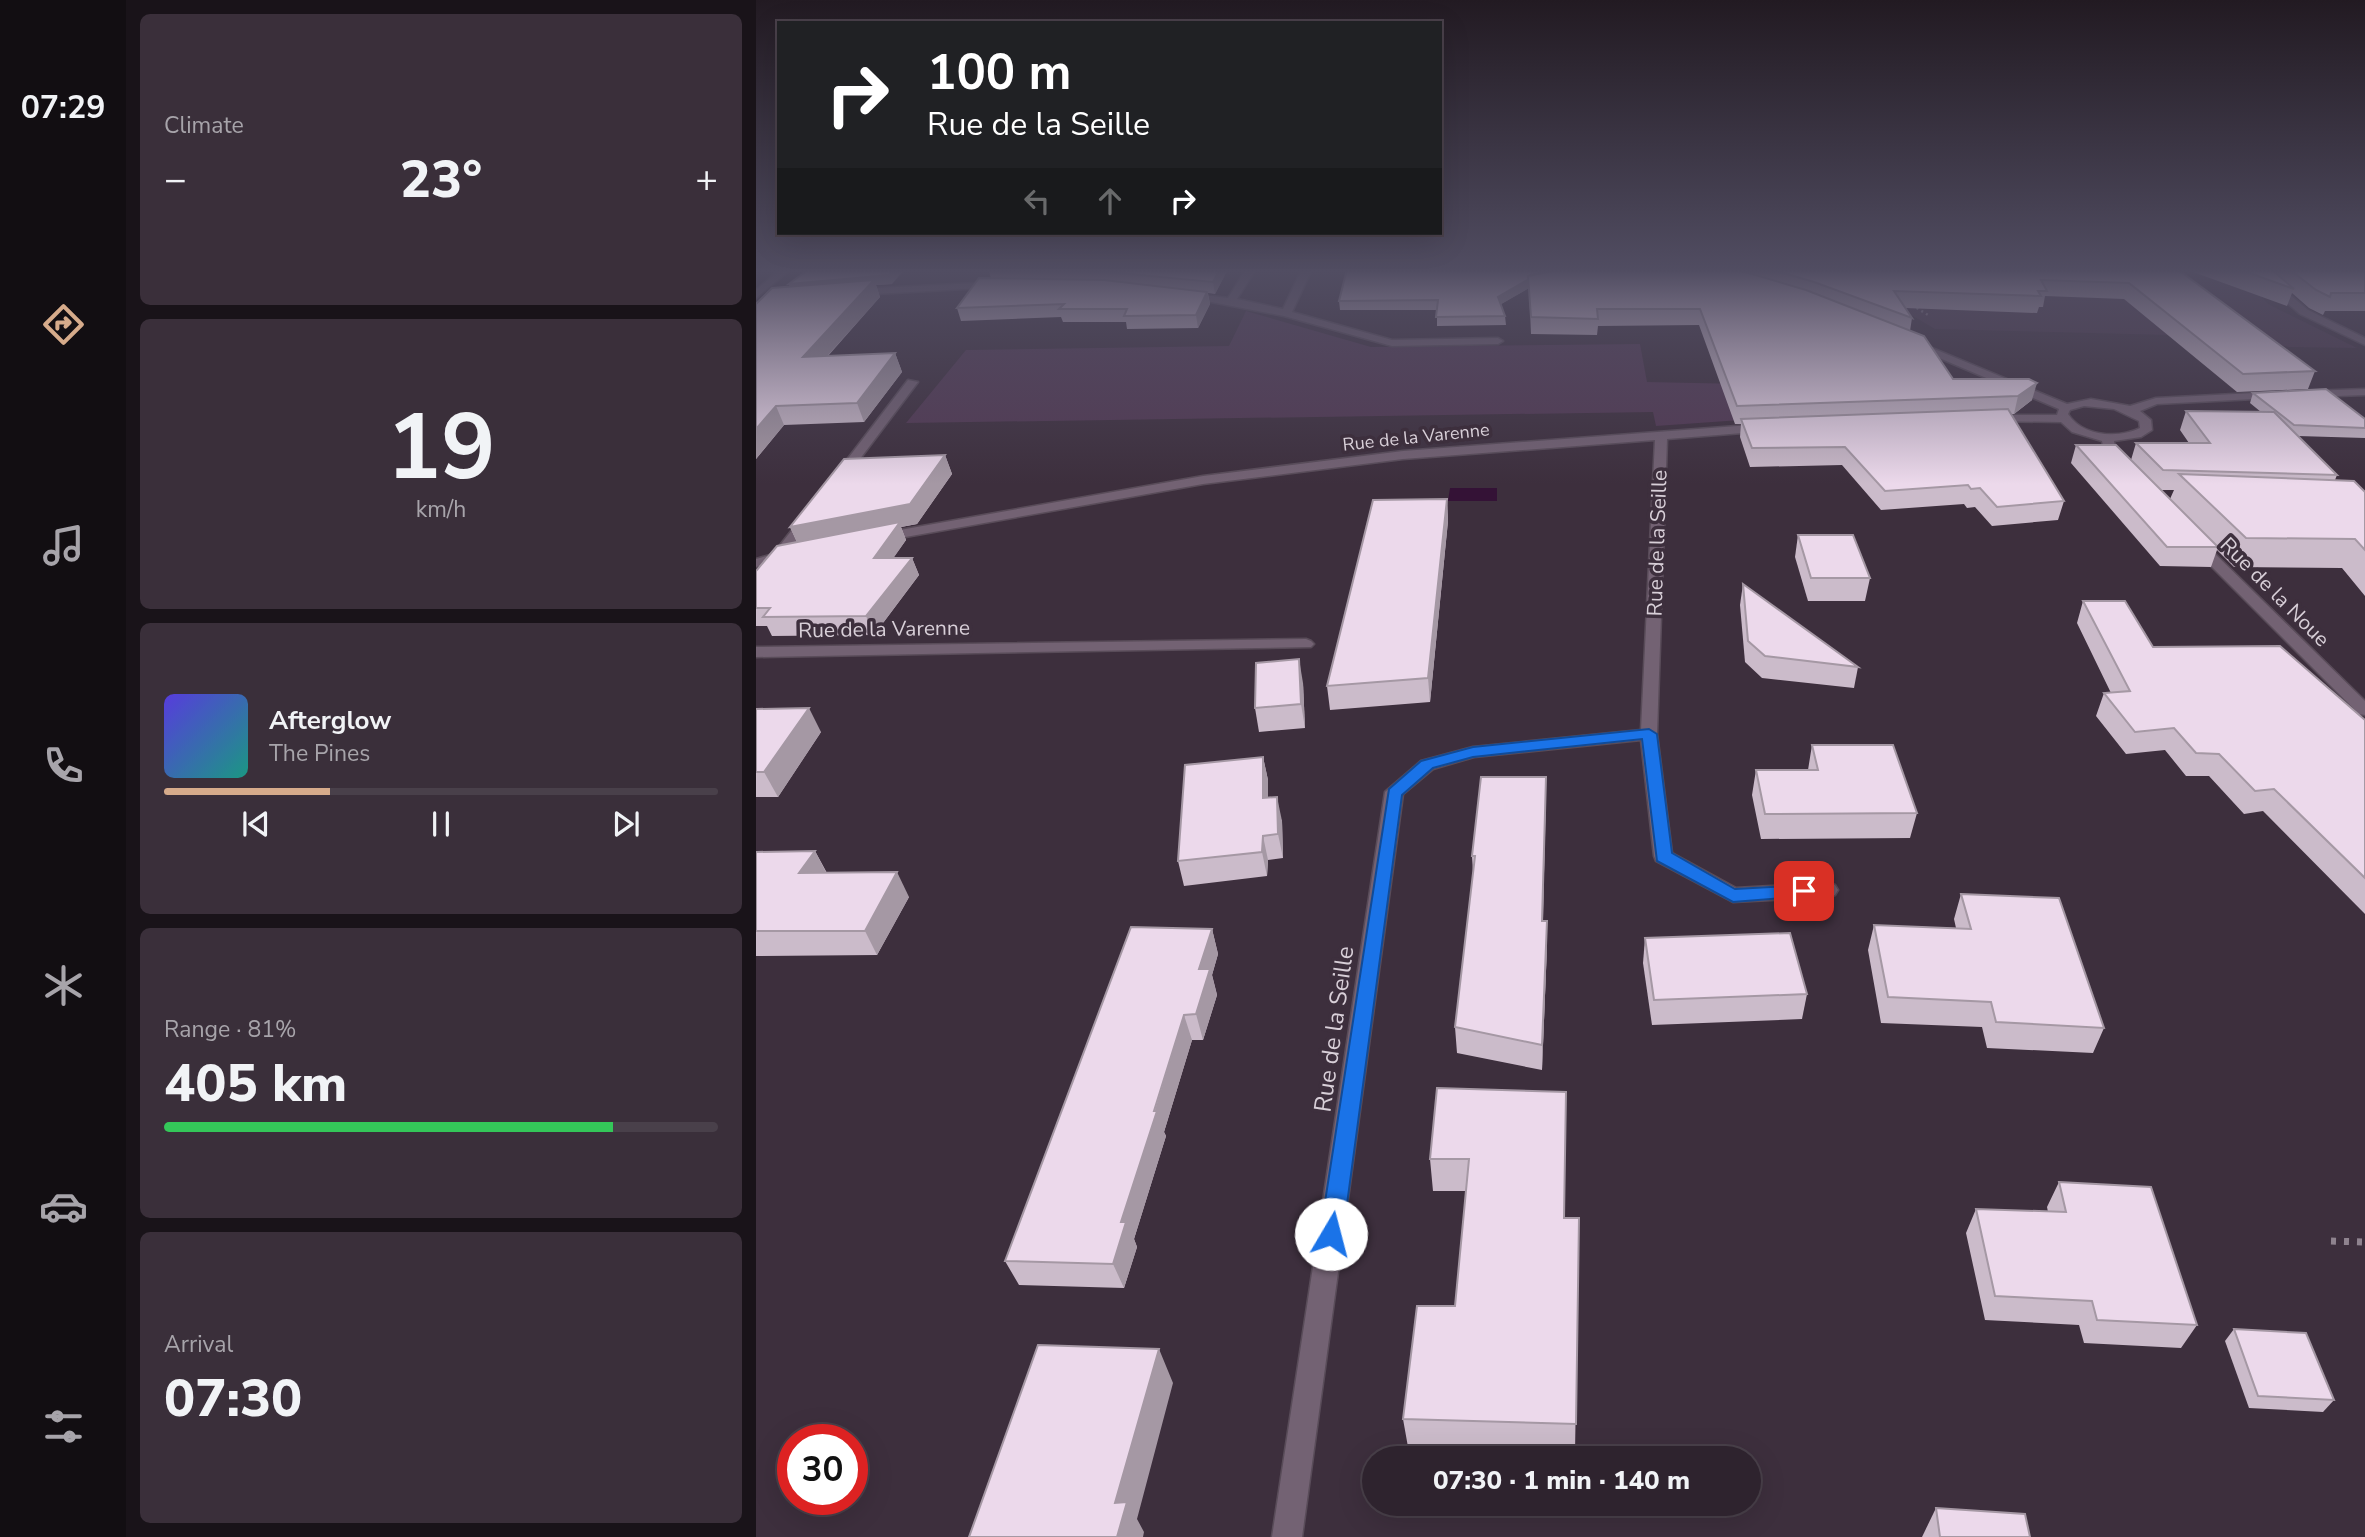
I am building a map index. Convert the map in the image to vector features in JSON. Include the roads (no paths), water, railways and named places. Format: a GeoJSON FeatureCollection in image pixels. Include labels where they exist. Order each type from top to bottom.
{"type":"FeatureCollection","features":[{"type":"Feature","properties":{"kind":"street"},"geometry":{"type":"LineString","coordinates":[[1384,341],[1392,343],[1498,341]]}},
{"type":"Feature","properties":{"kind":"street"},"geometry":{"type":"LineString","coordinates":[[1908,341],[2064,413],[2074,427],[2107,437],[2131,436],[2146,430],[2145,420],[2131,410],[2095,402],[2064,413],[1974,420]]}},
{"type":"Feature","properties":{"kind":"street"},"geometry":{"type":"LineString","coordinates":[[834,485],[912,382]]}},
{"type":"Feature","properties":{"kind":"street"},"geometry":{"type":"LineString","coordinates":[[2131,410],[2169,400],[2365,392]]}},
{"type":"Feature","properties":{"kind":"street","name":"Rue de la Varenne"},"geometry":{"type":"LineString","coordinates":[[875,538],[1203,480],[1403,455],[1777,428]]}},
{"type":"Feature","properties":{"kind":"street","name":"Rue de la Seille"},"geometry":{"type":"LineString","coordinates":[[1661,435],[1649,734],[1663,856],[1733,895],[1828,890]]}},
{"type":"Feature","properties":{"kind":"street"},"geometry":{"type":"LineString","coordinates":[[2107,437],[2110,451],[2129,473]]}},
{"type":"Feature","properties":{"kind":"street"},"geometry":{"type":"LineString","coordinates":[[756,585],[787,555],[819,505]]}},
{"type":"Feature","properties":{"kind":"street","name":"Rue de la Noue"},"geometry":{"type":"LineString","coordinates":[[2187,534],[2365,709]]}},
{"type":"Feature","properties":{"kind":"street"},"geometry":{"type":"LineString","coordinates":[[756,563],[787,555]]}},
{"type":"Feature","properties":{"kind":"street","name":"Rue de la Varenne"},"geometry":{"type":"LineString","coordinates":[[756,652],[1306,645]]}},
{"type":"Feature","properties":{"kind":"street","name":"Rue de la Seille"},"geometry":{"type":"LineString","coordinates":[[1287,1537],[1395,793],[1427,765],[1473,752],[1649,734]]}}]}
